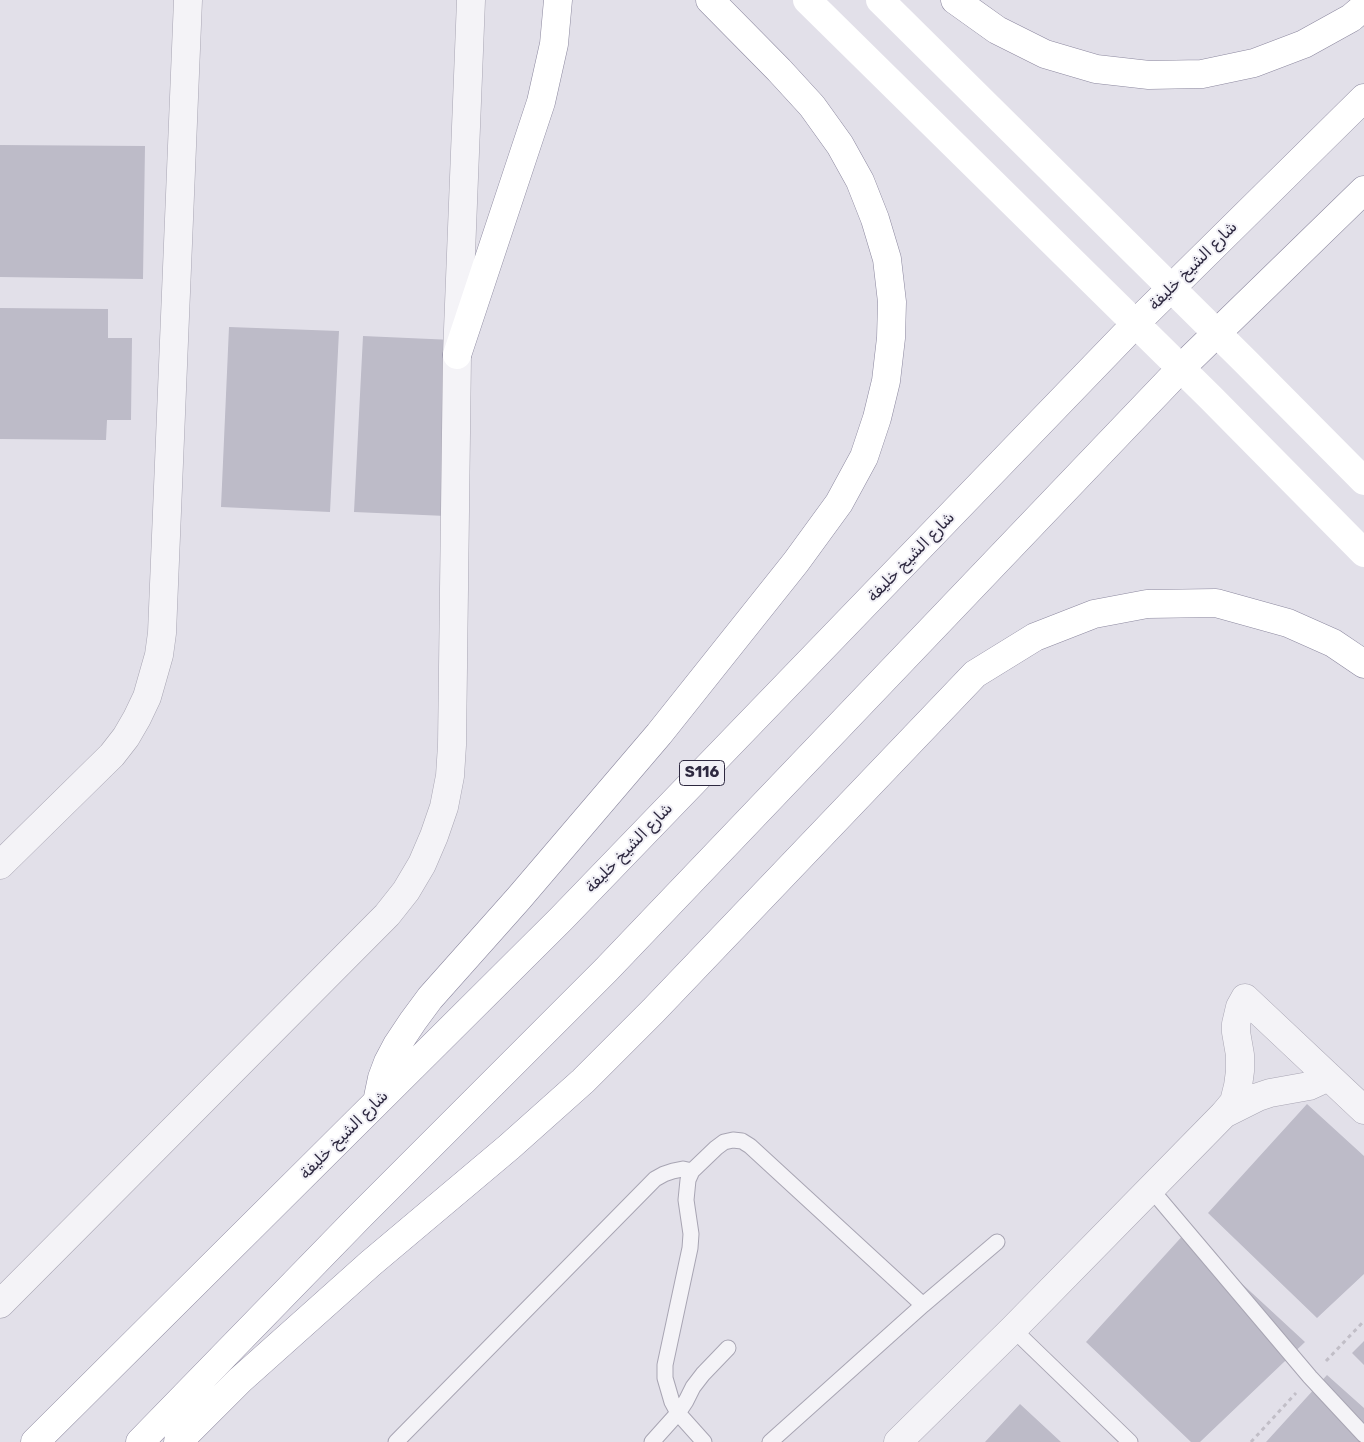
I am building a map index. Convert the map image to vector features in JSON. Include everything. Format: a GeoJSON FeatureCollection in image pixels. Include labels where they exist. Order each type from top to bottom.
{"type":"FeatureCollection","features":[{"type":"Feature","properties":{"kind":"main road"},"geometry":{"type":"LineString","coordinates":[[457,355],[542,102],[554,44],[558,0]]}},
{"type":"Feature","properties":{"kind":"main road"},"geometry":{"type":"LineString","coordinates":[[377,1102],[382,1078],[388,1062],[397,1045],[430,998],[519,898],[659,734],[796,562],[839,503],[864,457],[877,418],[886,381],[891,338],[892,302],[887,258],[876,219],[860,181],[840,145],[812,106],[710,0]]}},
{"type":"Feature","properties":{"kind":"main road"},"geometry":{"type":"LineString","coordinates":[[807,0],[1204,391],[1364,553]]}},
{"type":"Feature","properties":{"kind":"main road"},"geometry":{"type":"LineString","coordinates":[[880,0],[1364,481]]}},
{"type":"Feature","properties":{"kind":"main road"},"geometry":{"type":"LineString","coordinates":[[955,0],[997,30],[1045,54],[1096,69],[1149,75],[1202,74],[1254,63],[1304,44],[1351,18],[1364,7]]}},
{"type":"Feature","properties":{"kind":"main road","name":"شارع الشيخ خليفة"},"geometry":{"type":"LineString","coordinates":[[35,1442],[561,920],[1144,315],[1364,98]]}},
{"type":"Feature","properties":{"kind":"main road"},"geometry":{"type":"LineString","coordinates":[[140,1442],[367,1209],[606,970],[1185,364],[1364,190]]}},
{"type":"Feature","properties":{"kind":"main road"},"geometry":{"type":"LineString","coordinates":[[178,1442],[240,1380],[371,1263],[509,1146],[583,1080],[653,1011],[975,674],[1035,637],[1094,614],[1148,604],[1216,603],[1288,623],[1333,643],[1364,664]]}},
{"type":"Feature","properties":{"kind":"street"},"geometry":{"type":"LineString","coordinates":[[0,865],[112,754],[126,737],[147,697],[157,662],[162,633],[188,0]]}},
{"type":"Feature","properties":{"kind":"street"},"geometry":{"type":"LineString","coordinates":[[0,1304],[387,915],[406,891],[422,864],[434,836],[444,807],[450,776],[452,746],[457,355],[471,0]]}},
{"type":"Feature","properties":{"kind":"street"},"geometry":{"type":"LineString","coordinates":[[898,1442],[1013,1329],[1234,1102],[1240,1071],[1236,1024],[1240,1007],[1245,998],[1364,1110]]}},
{"type":"Feature","properties":{"kind":"street"},"geometry":{"type":"LineString","coordinates":[[1224,1114],[1258,1097],[1309,1086],[1328,1076]]}},
{"type":"Feature","properties":{"kind":"lane"},"geometry":{"type":"LineString","coordinates":[[704,1442],[678,1413],[672,1402],[667,1390],[665,1365],[690,1248],[686,1190],[688,1180],[692,1171],[724,1142],[742,1141],[750,1146],[923,1305]]}},
{"type":"Feature","properties":{"kind":"lane"},"geometry":{"type":"LineString","coordinates":[[396,1442],[655,1179],[673,1170],[692,1171]]}},
{"type":"Feature","properties":{"kind":"lane"},"geometry":{"type":"LineString","coordinates":[[1150,1188],[1310,1377],[1364,1435]]}},
{"type":"Feature","properties":{"kind":"lane"},"geometry":{"type":"LineString","coordinates":[[770,1442],[923,1305],[997,1242]]}},
{"type":"Feature","properties":{"kind":"lane"},"geometry":{"type":"LineString","coordinates":[[1013,1329],[1130,1442]]}},
{"type":"Feature","properties":{"kind":"lane"},"geometry":{"type":"LineString","coordinates":[[652,1442],[678,1413],[693,1387],[728,1348]]}},
{"type":"Feature","properties":{"kind":"building"},"geometry":{"type":"Polygon","coordinates":[[[0,145],[145,146],[143,279],[0,277],[0,145]]]}},
{"type":"Feature","properties":{"kind":"building"},"geometry":{"type":"Polygon","coordinates":[[[0,308],[108,309],[108,338],[132,338],[131,420],[107,420],[106,440],[0,439],[0,308]]]}},
{"type":"Feature","properties":{"kind":"building"},"geometry":{"type":"Polygon","coordinates":[[[229,327],[339,331],[330,512],[221,507],[229,327]]]}},
{"type":"Feature","properties":{"kind":"building"},"geometry":{"type":"Polygon","coordinates":[[[363,336],[453,340],[446,516],[354,512],[363,336]]]}},
{"type":"Feature","properties":{"kind":"building"},"geometry":{"type":"Polygon","coordinates":[[[1307,1104],[1364,1156],[1364,1274],[1317,1318],[1208,1213],[1307,1104]]]}},
{"type":"Feature","properties":{"kind":"building"},"geometry":{"type":"Polygon","coordinates":[[[1186,1232],[1305,1342],[1200,1442],[1191,1442],[1086,1342],[1186,1232]]]}},
{"type":"Feature","properties":{"kind":"building"},"geometry":{"type":"Polygon","coordinates":[[[1364,1341],[1364,1365],[1352,1353],[1364,1341]]]}},
{"type":"Feature","properties":{"kind":"building"},"geometry":{"type":"Polygon","coordinates":[[[1327,1375],[1364,1408],[1364,1442],[1266,1442],[1327,1375]]]}},
{"type":"Feature","properties":{"kind":"building"},"geometry":{"type":"Polygon","coordinates":[[[1020,1404],[1061,1442],[985,1442],[1020,1404]]]}}]}
